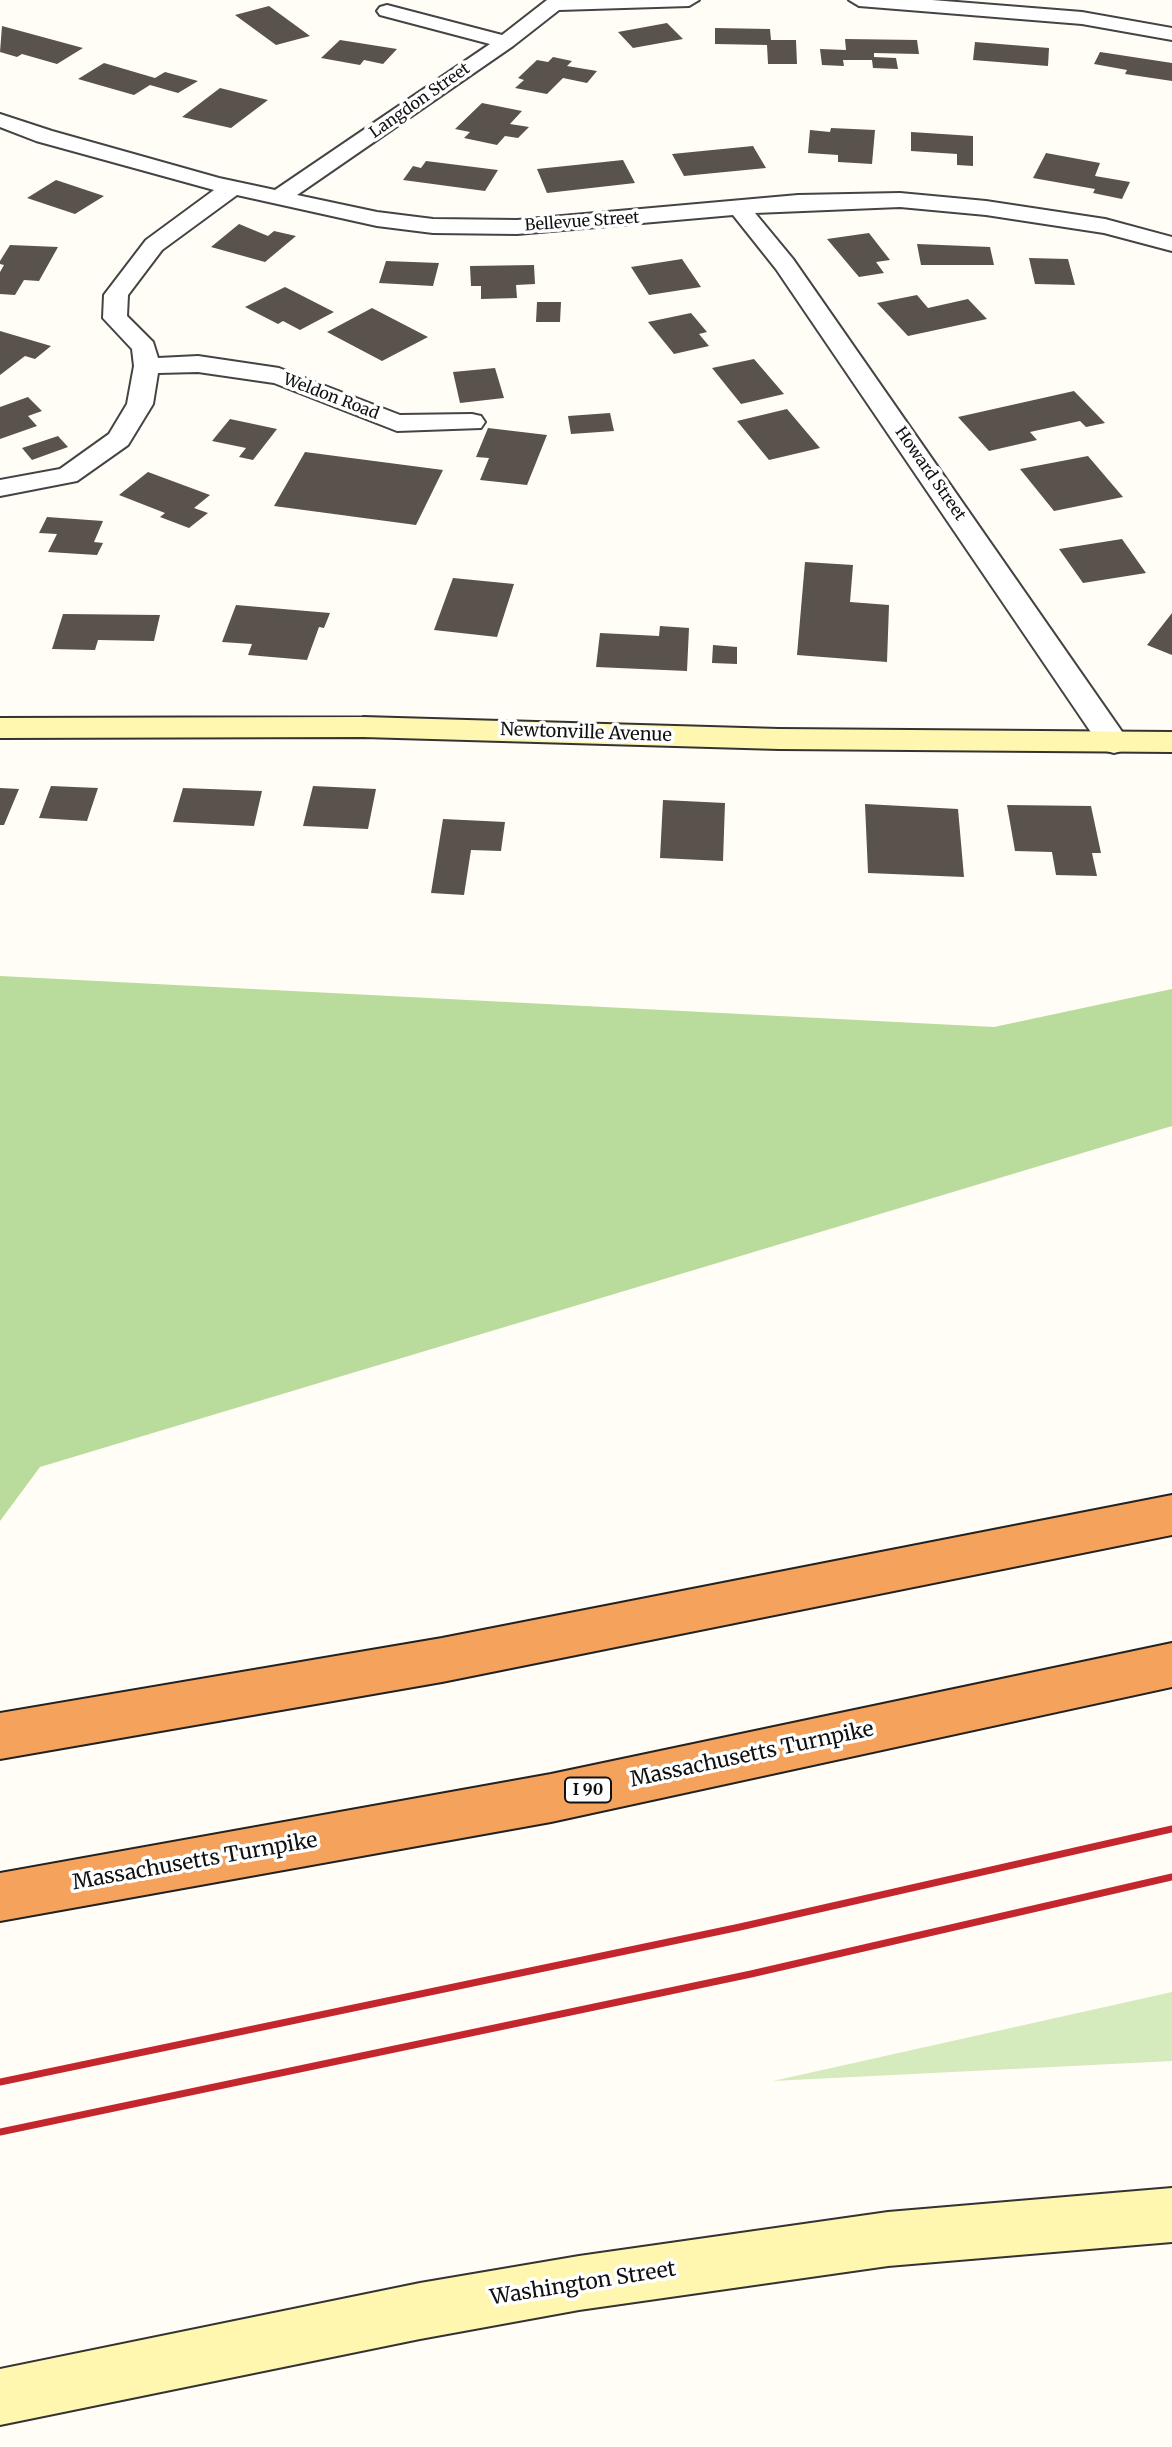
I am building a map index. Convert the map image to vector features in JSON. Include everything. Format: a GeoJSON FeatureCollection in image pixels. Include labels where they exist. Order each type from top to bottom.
{"type":"FeatureCollection","features":[{"type":"Feature","properties":{"kind":"highway"},"geometry":{"type":"LineString","coordinates":[[0,1736],[442,1660],[1172,1515]]}},
{"type":"Feature","properties":{"kind":"highway","name":"Massachusetts Turnpike"},"geometry":{"type":"LineString","coordinates":[[0,1897],[551,1797],[1172,1665]]}},
{"type":"Feature","properties":{"kind":"main road","name":"Newtonville Avenue"},"geometry":{"type":"LineString","coordinates":[[0,728],[430,728],[779,739],[1172,742]]}},
{"type":"Feature","properties":{"kind":"main road","name":"Washington Street"},"geometry":{"type":"LineString","coordinates":[[0,2397],[420,2311],[579,2283],[888,2239],[1172,2215]]}},
{"type":"Feature","properties":{"kind":"street"},"geometry":{"type":"LineString","coordinates":[[556,2],[689,0]]}},
{"type":"Feature","properties":{"kind":"street"},"geometry":{"type":"LineString","coordinates":[[859,0],[979,4],[1083,18],[1172,34]]}},
{"type":"Feature","properties":{"kind":"street","name":"Langdon Street"},"geometry":{"type":"LineString","coordinates":[[278,198],[506,42],[556,2]]}},
{"type":"Feature","properties":{"kind":"street"},"geometry":{"type":"LineString","coordinates":[[387,11],[506,42]]}},
{"type":"Feature","properties":{"kind":"street","name":"Bellevue Street"},"geometry":{"type":"LineString","coordinates":[[0,120],[44,136],[233,188],[376,219],[433,226],[517,227],[798,202],[900,200],[986,208],[1105,226],[1172,244]]}},
{"type":"Feature","properties":{"kind":"street"},"geometry":{"type":"LineString","coordinates":[[0,488],[68,475],[120,439],[140,404],[148,366],[144,347],[115,318],[116,295],[155,245],[199,209],[233,188]]}},
{"type":"Feature","properties":{"kind":"street","name":"Howard Street"},"geometry":{"type":"LineString","coordinates":[[740,209],[785,264],[1114,743]]}},
{"type":"Feature","properties":{"kind":"street","name":"Weldon Road"},"geometry":{"type":"LineString","coordinates":[[148,366],[198,364],[279,376],[397,423],[472,422]]}},
{"type":"Feature","properties":{"kind":"green space"},"geometry":{"type":"Polygon","coordinates":[[[0,976],[994,1027],[1172,989],[1172,1126],[40,1467],[0,1521],[0,976]]]}},
{"type":"Feature","properties":{"kind":"green space"},"geometry":{"type":"Polygon","coordinates":[[[1172,1992],[1172,2061],[773,2081],[1172,1992]]]}},
{"type":"Feature","properties":{"kind":"building"},"geometry":{"type":"Polygon","coordinates":[[[269,6],[310,36],[276,45],[235,15],[269,6]]]}},
{"type":"Feature","properties":{"kind":"building"},"geometry":{"type":"Polygon","coordinates":[[[667,23],[683,39],[633,48],[618,32],[667,23]]]}},
{"type":"Feature","properties":{"kind":"building"},"geometry":{"type":"Polygon","coordinates":[[[2,26],[83,48],[57,64],[22,54],[17,57],[0,52],[2,26]]]}},
{"type":"Feature","properties":{"kind":"building"},"geometry":{"type":"Polygon","coordinates":[[[715,28],[770,29],[771,40],[796,40],[797,64],[768,64],[767,45],[715,44],[715,28]]]}},
{"type":"Feature","properties":{"kind":"building"},"geometry":{"type":"Polygon","coordinates":[[[845,39],[917,40],[919,54],[874,53],[874,57],[896,58],[898,69],[873,68],[872,60],[843,60],[844,66],[822,65],[820,49],[846,50],[845,39]]]}},
{"type":"Feature","properties":{"kind":"building"},"geometry":{"type":"Polygon","coordinates":[[[340,40],[397,49],[383,64],[364,60],[360,65],[321,58],[340,40]]]}},
{"type":"Feature","properties":{"kind":"building"},"geometry":{"type":"Polygon","coordinates":[[[975,42],[1049,48],[1048,66],[973,60],[975,42]]]}},
{"type":"Feature","properties":{"kind":"building"},"geometry":{"type":"Polygon","coordinates":[[[1100,52],[1172,63],[1172,81],[1125,74],[1127,70],[1094,64],[1100,52]]]}},
{"type":"Feature","properties":{"kind":"building"},"geometry":{"type":"Polygon","coordinates":[[[553,57],[572,61],[567,66],[597,71],[587,83],[563,78],[547,94],[515,88],[524,80],[518,78],[537,60],[548,62],[553,57]]]}},
{"type":"Feature","properties":{"kind":"building"},"geometry":{"type":"Polygon","coordinates":[[[104,63],[155,78],[165,72],[198,81],[178,93],[150,85],[134,95],[78,79],[104,63]]]}},
{"type":"Feature","properties":{"kind":"building"},"geometry":{"type":"Polygon","coordinates":[[[220,88],[268,100],[231,128],[182,117],[220,88]]]}},
{"type":"Feature","properties":{"kind":"building"},"geometry":{"type":"Polygon","coordinates":[[[482,103],[522,111],[510,124],[529,127],[518,138],[505,136],[497,145],[464,138],[470,132],[455,129],[482,103]]]}},
{"type":"Feature","properties":{"kind":"building"},"geometry":{"type":"Polygon","coordinates":[[[831,128],[875,130],[872,164],[838,162],[838,155],[808,153],[810,130],[830,132],[831,128]]]}},
{"type":"Feature","properties":{"kind":"building"},"geometry":{"type":"Polygon","coordinates":[[[911,132],[973,136],[973,166],[957,165],[957,154],[911,151],[911,132]]]}},
{"type":"Feature","properties":{"kind":"building"},"geometry":{"type":"Polygon","coordinates":[[[753,146],[766,168],[684,176],[672,154],[753,146]]]}},
{"type":"Feature","properties":{"kind":"building"},"geometry":{"type":"Polygon","coordinates":[[[1046,153],[1100,163],[1095,176],[1130,182],[1122,199],[1093,193],[1095,189],[1033,178],[1046,153]]]}},
{"type":"Feature","properties":{"kind":"building"},"geometry":{"type":"Polygon","coordinates":[[[623,160],[635,183],[547,193],[537,169],[623,160]]]}},
{"type":"Feature","properties":{"kind":"building"},"geometry":{"type":"Polygon","coordinates":[[[426,161],[498,170],[485,191],[403,180],[413,166],[421,168],[426,161]]]}},
{"type":"Feature","properties":{"kind":"building"},"geometry":{"type":"Polygon","coordinates":[[[56,180],[104,196],[75,214],[27,198],[56,180]]]}},
{"type":"Feature","properties":{"kind":"building"},"geometry":{"type":"Polygon","coordinates":[[[239,224],[268,236],[274,231],[296,236],[265,262],[211,247],[239,224]]]}},
{"type":"Feature","properties":{"kind":"building"},"geometry":{"type":"Polygon","coordinates":[[[869,233],[890,260],[876,262],[884,273],[859,277],[827,239],[869,233]]]}},
{"type":"Feature","properties":{"kind":"building"},"geometry":{"type":"Polygon","coordinates":[[[917,244],[990,247],[994,265],[921,265],[917,244]]]}},
{"type":"Feature","properties":{"kind":"building"},"geometry":{"type":"Polygon","coordinates":[[[10,245],[58,247],[39,281],[24,280],[15,295],[0,294],[0,272],[4,265],[0,264],[0,261],[10,245]]]}},
{"type":"Feature","properties":{"kind":"building"},"geometry":{"type":"Polygon","coordinates":[[[1029,258],[1068,259],[1075,285],[1035,284],[1029,258]]]}},
{"type":"Feature","properties":{"kind":"building"},"geometry":{"type":"Polygon","coordinates":[[[682,259],[701,287],[649,295],[631,267],[682,259]]]}},
{"type":"Feature","properties":{"kind":"building"},"geometry":{"type":"Polygon","coordinates":[[[386,261],[439,263],[433,286],[379,283],[386,261]]]}},
{"type":"Feature","properties":{"kind":"building"},"geometry":{"type":"Polygon","coordinates":[[[534,265],[535,284],[516,285],[517,298],[481,299],[481,286],[471,286],[470,266],[534,265]]]}},
{"type":"Feature","properties":{"kind":"building"},"geometry":{"type":"Polygon","coordinates":[[[285,287],[334,312],[300,330],[283,321],[278,324],[245,307],[285,287]]]}},
{"type":"Feature","properties":{"kind":"building"},"geometry":{"type":"Polygon","coordinates":[[[917,295],[928,308],[968,299],[987,319],[908,336],[877,303],[917,295]]]}},
{"type":"Feature","properties":{"kind":"building"},"geometry":{"type":"Polygon","coordinates":[[[537,302],[561,302],[560,322],[536,322],[537,302]]]}},
{"type":"Feature","properties":{"kind":"building"},"geometry":{"type":"Polygon","coordinates":[[[372,308],[428,337],[382,361],[327,332],[372,308]]]}},
{"type":"Feature","properties":{"kind":"building"},"geometry":{"type":"Polygon","coordinates":[[[691,313],[707,332],[699,334],[709,346],[674,354],[648,322],[691,313]]]}},
{"type":"Feature","properties":{"kind":"building"},"geometry":{"type":"Polygon","coordinates":[[[0,331],[51,346],[35,359],[25,356],[0,375],[0,331]]]}},
{"type":"Feature","properties":{"kind":"building"},"geometry":{"type":"Polygon","coordinates":[[[754,359],[784,394],[741,404],[712,368],[754,359]]]}},
{"type":"Feature","properties":{"kind":"building"},"geometry":{"type":"Polygon","coordinates":[[[495,368],[504,398],[460,403],[453,372],[495,368]]]}},
{"type":"Feature","properties":{"kind":"building"},"geometry":{"type":"Polygon","coordinates":[[[1074,391],[1105,423],[1086,427],[1080,421],[1030,432],[1037,440],[989,451],[958,417],[1074,391]]]}},
{"type":"Feature","properties":{"kind":"building"},"geometry":{"type":"Polygon","coordinates":[[[28,397],[42,411],[28,416],[37,426],[0,439],[0,407],[28,397]]]}},
{"type":"Feature","properties":{"kind":"building"},"geometry":{"type":"Polygon","coordinates":[[[787,409],[820,448],[769,460],[737,421],[787,409]]]}},
{"type":"Feature","properties":{"kind":"building"},"geometry":{"type":"Polygon","coordinates":[[[610,413],[614,431],[571,434],[568,416],[610,413]]]}},
{"type":"Feature","properties":{"kind":"building"},"geometry":{"type":"Polygon","coordinates":[[[230,419],[277,429],[253,460],[239,457],[246,448],[212,441],[230,419]]]}},
{"type":"Feature","properties":{"kind":"building"},"geometry":{"type":"Polygon","coordinates":[[[488,428],[547,435],[527,485],[480,480],[489,458],[476,457],[488,428]]]}},
{"type":"Feature","properties":{"kind":"building"},"geometry":{"type":"Polygon","coordinates":[[[58,436],[68,447],[32,460],[22,448],[58,436]]]}},
{"type":"Feature","properties":{"kind":"building"},"geometry":{"type":"Polygon","coordinates":[[[305,452],[443,470],[416,525],[274,506],[305,452]]]}},
{"type":"Feature","properties":{"kind":"building"},"geometry":{"type":"Polygon","coordinates":[[[1088,456],[1123,497],[1054,511],[1020,469],[1088,456]]]}},
{"type":"Feature","properties":{"kind":"building"},"geometry":{"type":"Polygon","coordinates":[[[148,472],[210,495],[194,508],[208,513],[189,528],[160,517],[165,513],[119,495],[148,472]]]}},
{"type":"Feature","properties":{"kind":"building"},"geometry":{"type":"Polygon","coordinates":[[[47,517],[103,521],[94,542],[103,543],[97,555],[48,552],[57,534],[39,533],[47,517]]]}},
{"type":"Feature","properties":{"kind":"building"},"geometry":{"type":"Polygon","coordinates":[[[1122,539],[1146,573],[1083,583],[1059,549],[1122,539]]]}},
{"type":"Feature","properties":{"kind":"building"},"geometry":{"type":"Polygon","coordinates":[[[805,562],[853,565],[850,602],[889,605],[887,662],[797,655],[805,562]]]}},
{"type":"Feature","properties":{"kind":"building"},"geometry":{"type":"Polygon","coordinates":[[[453,578],[514,584],[497,637],[434,630],[453,578]]]}},
{"type":"Feature","properties":{"kind":"building"},"geometry":{"type":"Polygon","coordinates":[[[236,605],[330,613],[324,628],[319,627],[307,660],[248,655],[252,644],[222,642],[236,605]]]}},
{"type":"Feature","properties":{"kind":"building"},"geometry":{"type":"Polygon","coordinates":[[[1172,613],[1172,655],[1147,645],[1172,613]]]}},
{"type":"Feature","properties":{"kind":"building"},"geometry":{"type":"Polygon","coordinates":[[[63,614],[160,615],[154,641],[98,640],[95,650],[52,649],[63,614]]]}},
{"type":"Feature","properties":{"kind":"building"},"geometry":{"type":"Polygon","coordinates":[[[660,626],[689,628],[687,671],[596,667],[600,633],[659,636],[660,626]]]}},
{"type":"Feature","properties":{"kind":"building"},"geometry":{"type":"Polygon","coordinates":[[[713,645],[737,647],[737,664],[712,663],[713,645]]]}},
{"type":"Feature","properties":{"kind":"building"},"geometry":{"type":"Polygon","coordinates":[[[51,786],[98,788],[87,821],[39,818],[51,786]]]}},
{"type":"Feature","properties":{"kind":"building"},"geometry":{"type":"Polygon","coordinates":[[[313,786],[376,789],[368,829],[303,826],[313,786]]]}},
{"type":"Feature","properties":{"kind":"building"},"geometry":{"type":"Polygon","coordinates":[[[0,788],[19,789],[4,825],[0,825],[0,788]]]}},
{"type":"Feature","properties":{"kind":"building"},"geometry":{"type":"Polygon","coordinates":[[[183,788],[262,791],[254,826],[173,822],[183,788]]]}},
{"type":"Feature","properties":{"kind":"building"},"geometry":{"type":"Polygon","coordinates":[[[663,800],[725,803],[723,861],[660,858],[663,800]]]}},
{"type":"Feature","properties":{"kind":"building"},"geometry":{"type":"Polygon","coordinates":[[[865,804],[958,809],[964,877],[868,873],[865,804]]]}},
{"type":"Feature","properties":{"kind":"building"},"geometry":{"type":"Polygon","coordinates":[[[1007,805],[1091,806],[1101,853],[1092,853],[1097,876],[1056,875],[1052,852],[1015,851],[1007,805]]]}},
{"type":"Feature","properties":{"kind":"building"},"geometry":{"type":"Polygon","coordinates":[[[443,819],[505,822],[501,851],[471,850],[464,895],[431,893],[443,819]]]}},
{"type":"Feature","properties":{"kind":"railway"},"geometry":{"type":"LineString","coordinates":[[0,2082],[740,1927],[1172,1829]]}},
{"type":"Feature","properties":{"kind":"railway"},"geometry":{"type":"LineString","coordinates":[[0,2132],[751,1974],[1172,1877]]}}]}
